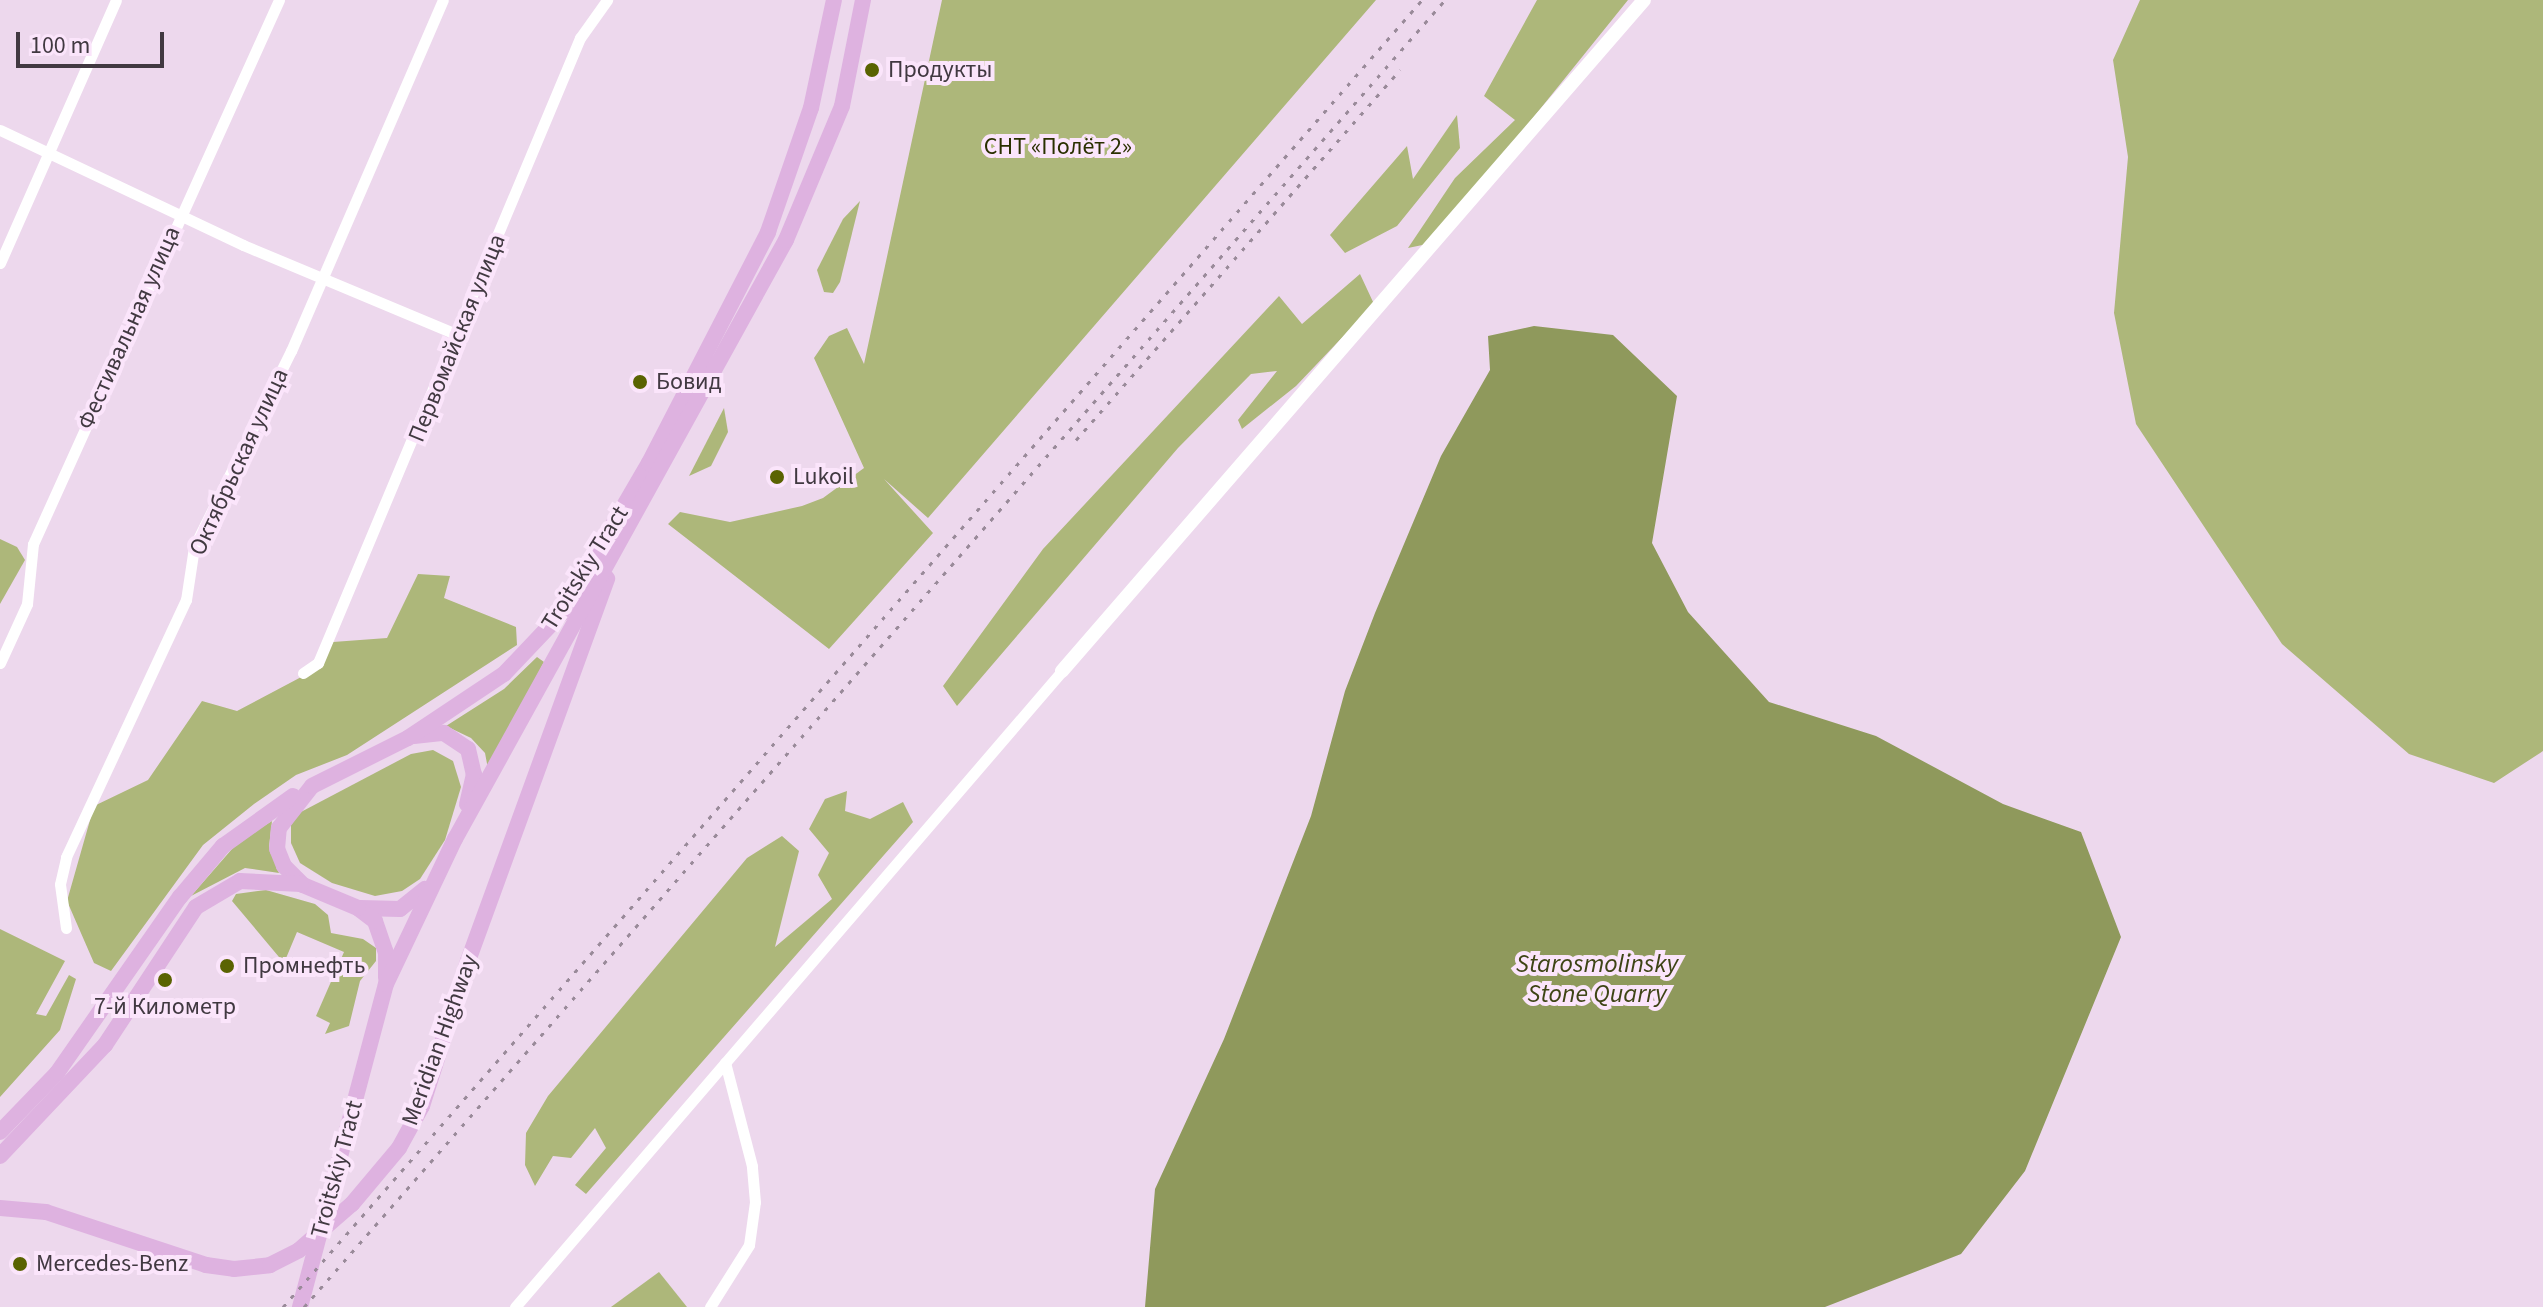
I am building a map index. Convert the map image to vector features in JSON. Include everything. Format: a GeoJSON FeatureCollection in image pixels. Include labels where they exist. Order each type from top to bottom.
{"type":"FeatureCollection","features":[{"type":"Feature","properties":{"kind":"main road","name":"Troitskiy Tract"},"geometry":{"type":"LineString","coordinates":[[386,984],[382,934],[375,921],[358,908],[303,885],[284,866],[276,838],[286,812],[312,786],[408,738],[526,655],[561,614],[635,488],[768,232],[811,108],[834,0]]}},
{"type":"Feature","properties":{"kind":"main road","name":"Troitskiy Tract"},"geometry":{"type":"LineString","coordinates":[[300,1307],[386,984],[455,839],[786,240],[842,106],[863,0]]}},
{"type":"Feature","properties":{"kind":"main road","name":"Meridian Highway"},"geometry":{"type":"LineString","coordinates":[[0,1208],[46,1212],[206,1265],[234,1269],[270,1265],[299,1250],[352,1204],[399,1148],[422,1106],[468,961],[617,547]]}},
{"type":"Feature","properties":{"kind":"main road"},"geometry":{"type":"LineString","coordinates":[[408,738],[444,733],[468,749],[472,790],[455,839]]}},
{"type":"Feature","properties":{"kind":"main road"},"geometry":{"type":"LineString","coordinates":[[0,1132],[57,1073],[180,897],[223,846],[264,813],[312,786]]}},
{"type":"Feature","properties":{"kind":"main road"},"geometry":{"type":"LineString","coordinates":[[358,908],[400,909],[411,904],[440,869]]}},
{"type":"Feature","properties":{"kind":"main road"},"geometry":{"type":"LineString","coordinates":[[0,1156],[105,1045],[196,907],[240,881],[303,885]]}},
{"type":"Feature","properties":{"kind":"street"},"geometry":{"type":"LineString","coordinates":[[0,263],[116,0]]}},
{"type":"Feature","properties":{"kind":"street","name":"Фестивальная улица"},"geometry":{"type":"LineString","coordinates":[[0,663],[27,604],[33,544],[180,212],[279,0]]}},
{"type":"Feature","properties":{"kind":"street","name":"Октябрьская улица"},"geometry":{"type":"LineString","coordinates":[[66,928],[60,884],[66,857],[186,600],[194,547],[222,497],[443,0]]}},
{"type":"Feature","properties":{"kind":"street","name":"Первомайская улица"},"geometry":{"type":"LineString","coordinates":[[303,673],[318,663],[580,38],[607,0]]}},
{"type":"Feature","properties":{"kind":"street"},"geometry":{"type":"LineString","coordinates":[[515,1307],[1644,0]]}},
{"type":"Feature","properties":{"kind":"street"},"geometry":{"type":"LineString","coordinates":[[0,130],[319,279],[458,335]]}},
{"type":"Feature","properties":{"kind":"street"},"geometry":{"type":"LineString","coordinates":[[710,1307],[749,1245],[755,1202],[752,1166],[725,1062]]}},
{"type":"Feature","properties":{"kind":"green space","name":"СНТ «Полёт 2»"},"geometry":{"type":"Polygon","coordinates":[[[942,0],[1376,0],[928,518],[884,479],[933,533],[829,649],[668,524],[680,512],[730,522],[802,506],[823,498],[864,468],[814,358],[829,336],[847,328],[864,364],[942,0]]]}},
{"type":"Feature","properties":{"kind":"green space"},"geometry":{"type":"Polygon","coordinates":[[[1537,0],[1628,0],[1432,243],[1408,248],[1455,178],[1515,120],[1484,96],[1537,0]]]}},
{"type":"Feature","properties":{"kind":"green space"},"geometry":{"type":"Polygon","coordinates":[[[2140,0],[2543,0],[2543,751],[2494,783],[2409,754],[2282,644],[2136,424],[2114,313],[2128,157],[2113,60],[2140,0]]]}},
{"type":"Feature","properties":{"kind":"green space"},"geometry":{"type":"Polygon","coordinates":[[[1457,115],[1460,148],[1397,226],[1345,253],[1330,235],[1407,146],[1413,179],[1457,115]]]}},
{"type":"Feature","properties":{"kind":"green space"},"geometry":{"type":"Polygon","coordinates":[[[860,201],[840,282],[833,293],[824,292],[817,270],[843,219],[860,201]]]}},
{"type":"Feature","properties":{"kind":"green space"},"geometry":{"type":"Polygon","coordinates":[[[1360,274],[1374,304],[1296,386],[1242,429],[1238,420],[1277,371],[1251,374],[1178,448],[957,706],[943,686],[1043,549],[1279,296],[1302,324],[1360,274]]]}},
{"type":"Feature","properties":{"kind":"green space"},"geometry":{"type":"Polygon","coordinates":[[[724,408],[728,432],[711,466],[689,476],[724,408]]]}},
{"type":"Feature","properties":{"kind":"green space"},"geometry":{"type":"Polygon","coordinates":[[[0,539],[17,547],[25,560],[0,604],[0,539]]]}},
{"type":"Feature","properties":{"kind":"green space"},"geometry":{"type":"Polygon","coordinates":[[[418,574],[450,576],[444,598],[516,627],[517,645],[347,755],[296,775],[254,804],[203,845],[111,971],[94,963],[67,901],[94,806],[148,780],[202,701],[237,711],[322,666],[333,642],[387,638],[418,574]]]}},
{"type":"Feature","properties":{"kind":"green space"},"geometry":{"type":"Polygon","coordinates":[[[537,657],[544,662],[488,769],[485,753],[471,738],[446,726],[504,689],[537,657]]]}},
{"type":"Feature","properties":{"kind":"green space"},"geometry":{"type":"Polygon","coordinates":[[[433,750],[453,761],[461,787],[445,840],[420,879],[402,891],[375,896],[332,883],[300,863],[291,843],[291,825],[299,813],[411,754],[433,750]]]}},
{"type":"Feature","properties":{"kind":"green space"},"geometry":{"type":"Polygon","coordinates":[[[847,791],[845,811],[870,819],[903,802],[913,822],[586,1194],[575,1185],[606,1148],[595,1128],[571,1158],[553,1156],[535,1186],[525,1165],[526,1133],[548,1096],[747,858],[782,836],[799,851],[775,947],[832,899],[818,875],[829,853],[809,829],[825,799],[847,791]]]}},
{"type":"Feature","properties":{"kind":"green space"},"geometry":{"type":"Polygon","coordinates":[[[272,821],[269,847],[279,873],[245,868],[191,896],[239,841],[272,821]]]}},
{"type":"Feature","properties":{"kind":"green space"},"geometry":{"type":"Polygon","coordinates":[[[266,890],[315,904],[328,915],[331,933],[363,939],[376,948],[376,961],[360,981],[349,1026],[325,1034],[330,1023],[316,1016],[344,952],[297,932],[284,963],[232,901],[236,894],[266,890]]]}},
{"type":"Feature","properties":{"kind":"green space"},"geometry":{"type":"Polygon","coordinates":[[[0,929],[65,961],[36,1014],[46,1016],[69,975],[76,979],[60,1030],[0,1097],[0,929]]]}},
{"type":"Feature","properties":{"kind":"green space"},"geometry":{"type":"Polygon","coordinates":[[[659,1272],[687,1307],[611,1307],[659,1272]]]}},
{"type":"Feature","properties":{"kind":"water","name":"Starosmolinsky Stone Quarry"},"geometry":{"type":"Polygon","coordinates":[[[1534,326],[1613,335],[1677,396],[1652,543],[1688,612],[1769,702],[1876,736],[2003,804],[2081,832],[2121,937],[2025,1171],[1961,1254],[1825,1307],[1145,1307],[1155,1189],[1224,1039],[1311,816],[1345,691],[1375,613],[1441,456],[1490,370],[1488,336],[1534,326]]]}},
{"type":"Feature","properties":{"kind":"railway"},"geometry":{"type":"LineString","coordinates":[[283,1307],[1422,0]]}},
{"type":"Feature","properties":{"kind":"railway"},"geometry":{"type":"LineString","coordinates":[[304,1307],[1445,0]]}},
{"type":"Feature","properties":{"kind":"railway"},"geometry":{"type":"LineString","coordinates":[[1076,440],[1400,70]]}},
{"type":"Feature","properties":{"kind":"place","name":"Продукты"},"geometry":{"type":"Point","coordinates":[872,70]}},
{"type":"Feature","properties":{"kind":"place","name":"Бовид"},"geometry":{"type":"Point","coordinates":[640,382]}},
{"type":"Feature","properties":{"kind":"place","name":"Lukoil"},"geometry":{"type":"Point","coordinates":[777,477]}},
{"type":"Feature","properties":{"kind":"place","name":"Промнефть"},"geometry":{"type":"Point","coordinates":[227,966]}},
{"type":"Feature","properties":{"kind":"place","name":"7-й Километр"},"geometry":{"type":"Point","coordinates":[165,980]}},
{"type":"Feature","properties":{"kind":"place","name":"Mercedes-Benz"},"geometry":{"type":"Point","coordinates":[20,1264]}}]}
